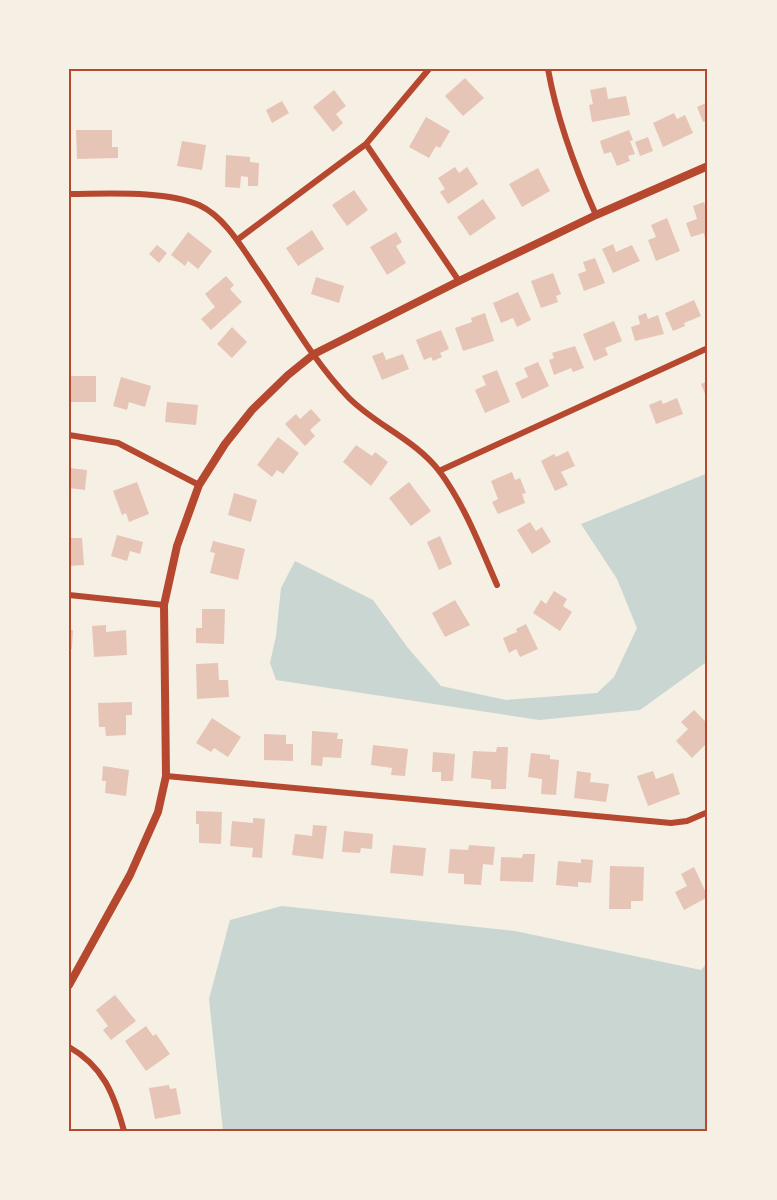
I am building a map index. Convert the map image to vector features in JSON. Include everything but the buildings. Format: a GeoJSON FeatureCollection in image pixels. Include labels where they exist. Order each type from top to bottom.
{"type":"FeatureCollection","features":[{"type":"Feature","properties":{"kind":"street"},"geometry":{"type":"LineString","coordinates":[[237,240],[366,144],[429,69]]}},
{"type":"Feature","properties":{"kind":"street"},"geometry":{"type":"LineString","coordinates":[[548,69],[552,94],[571,157],[596,215]]}},
{"type":"Feature","properties":{"kind":"street"},"geometry":{"type":"LineString","coordinates":[[366,144],[459,280]]}},
{"type":"Feature","properties":{"kind":"street"},"geometry":{"type":"LineString","coordinates":[[69,985],[130,875],[158,812],[165,776],[164,605],[177,546],[199,485],[225,444],[252,410],[288,375],[314,354],[459,280],[596,215],[708,166]]}},
{"type":"Feature","properties":{"kind":"street"},"geometry":{"type":"LineString","coordinates":[[69,194],[133,194],[169,198],[200,206],[220,220],[237,240],[314,354],[350,398],[392,432],[422,450],[439,471],[460,503],[497,585]]}},
{"type":"Feature","properties":{"kind":"street"},"geometry":{"type":"LineString","coordinates":[[439,471],[708,348]]}},
{"type":"Feature","properties":{"kind":"street"},"geometry":{"type":"LineString","coordinates":[[69,435],[118,443],[199,485]]}},
{"type":"Feature","properties":{"kind":"street"},"geometry":{"type":"LineString","coordinates":[[69,595],[164,605]]}},
{"type":"Feature","properties":{"kind":"street"},"geometry":{"type":"LineString","coordinates":[[165,776],[671,823],[687,821],[708,812]]}},
{"type":"Feature","properties":{"kind":"street"},"geometry":{"type":"LineString","coordinates":[[69,1047],[82,1054],[104,1077],[118,1108],[124,1131]]}},
{"type":"Feature","properties":{"kind":"shaded area"},"geometry":{"type":"Polygon","coordinates":[[[708,473],[708,661],[640,710],[539,720],[276,680],[270,663],[276,636],[281,588],[295,561],[373,600],[408,648],[441,686],[506,700],[597,693],[614,677],[637,628],[617,579],[581,524],[708,473]]]}},
{"type":"Feature","properties":{"kind":"shaded area"},"geometry":{"type":"Polygon","coordinates":[[[282,906],[515,931],[701,970],[708,962],[708,1131],[223,1131],[209,999],[230,920],[282,906]]]}}]}
